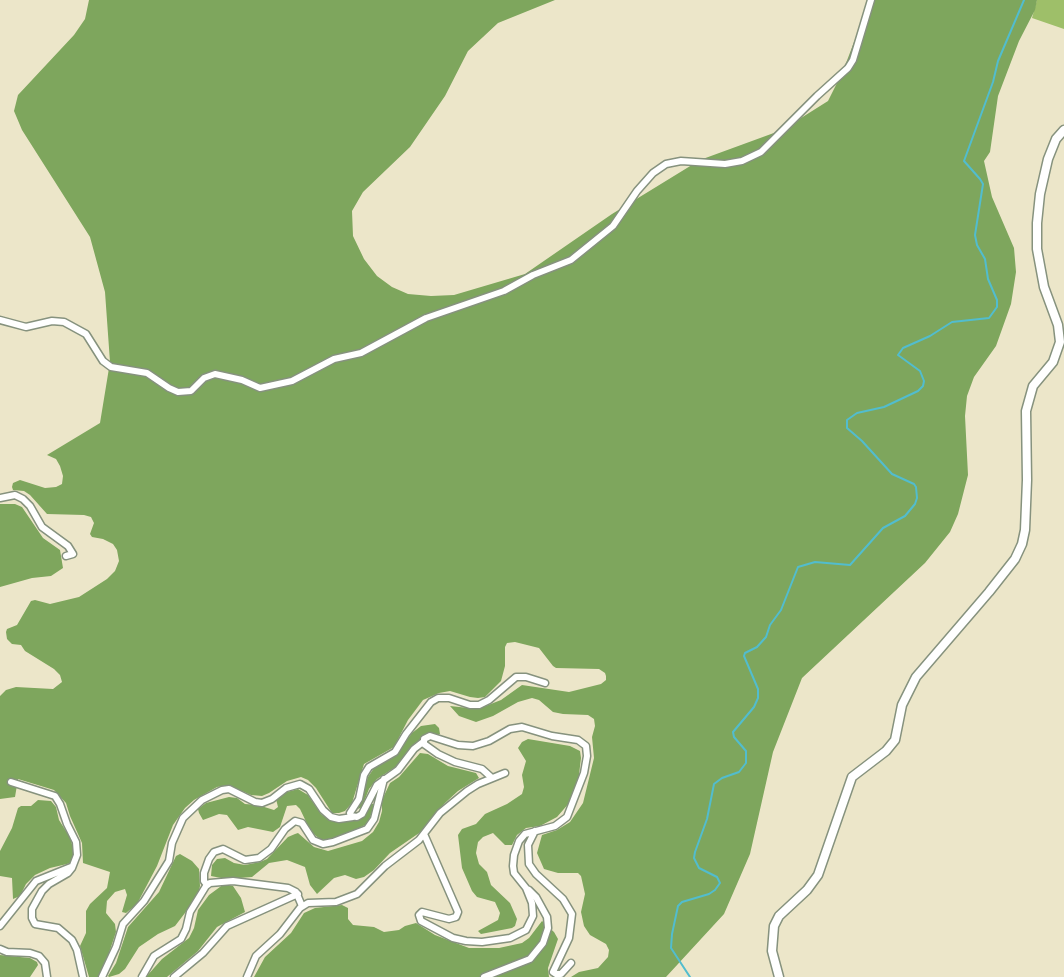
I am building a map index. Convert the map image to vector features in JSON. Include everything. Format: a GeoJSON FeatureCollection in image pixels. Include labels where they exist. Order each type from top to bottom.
{"type":"FeatureCollection","features":[{"type":"Feature","properties":{"kind":"street"},"geometry":{"type":"LineString","coordinates":[[0,321],[26,327],[52,321],[64,322],[86,333],[108,366],[147,373],[178,392],[191,391],[204,378],[215,374],[261,387],[292,381],[334,359],[361,353],[426,318],[504,291],[533,275],[567,262],[613,226],[637,191],[653,173],[666,164],[681,161],[725,164],[761,152],[854,60],[871,0]]}},
{"type":"Feature","properties":{"kind":"street"},"geometry":{"type":"LineString","coordinates":[[779,977],[772,951],[774,926],[778,916],[807,890],[818,875],[852,777],[886,751],[894,740],[902,705],[916,677],[989,592],[1015,559],[1022,544],[1025,530],[1027,480],[1026,411],[1033,386],[1053,362],[1060,342],[1058,325],[1044,287],[1037,249],[1037,223],[1040,194],[1052,148],[1064,130]]}},
{"type":"Feature","properties":{"kind":"street"},"geometry":{"type":"LineString","coordinates":[[1052,148],[1064,141]]}},
{"type":"Feature","properties":{"kind":"street"},"geometry":{"type":"LineString","coordinates":[[0,498],[15,495],[23,499],[30,506],[42,527],[68,546],[73,554],[66,556]]}},
{"type":"Feature","properties":{"kind":"street"},"geometry":{"type":"LineString","coordinates":[[353,817],[350,813],[359,799],[364,776],[369,767],[395,752],[431,702],[438,698],[449,698],[476,706],[489,700],[516,677],[525,677],[545,683]]}},
{"type":"Feature","properties":{"kind":"street"},"geometry":{"type":"LineString","coordinates":[[102,977],[116,947],[123,924],[144,901],[167,865],[171,856],[172,843],[183,818],[202,800],[222,790],[237,791],[255,802],[262,803],[272,799],[286,788],[300,784],[309,789],[328,815],[339,819],[362,814],[374,789],[384,778],[398,770],[414,749],[430,736],[458,745],[472,746],[485,743],[510,729],[519,727],[584,742],[587,752],[585,768],[568,815],[559,824],[521,837],[513,863],[514,873],[536,897],[546,914],[548,928],[544,939],[536,954],[530,959],[484,977]]}},
{"type":"Feature","properties":{"kind":"street"},"geometry":{"type":"LineString","coordinates":[[423,742],[427,748],[449,760],[482,769],[492,778]]}},
{"type":"Feature","properties":{"kind":"street"},"geometry":{"type":"LineString","coordinates":[[248,977],[258,953],[280,934],[302,906],[315,902],[336,902],[357,894],[385,866],[415,843],[440,813],[466,791],[505,773]]}},
{"type":"Feature","properties":{"kind":"street"},"geometry":{"type":"LineString","coordinates":[[207,885],[204,873],[214,852],[223,849],[245,860],[259,858],[271,849],[285,829],[295,821],[302,823],[314,840],[322,844],[367,829],[374,819],[384,778]]}},
{"type":"Feature","properties":{"kind":"street"},"geometry":{"type":"LineString","coordinates":[[11,782],[21,787],[50,793],[59,800],[77,846],[77,855],[73,865],[68,873],[44,888],[32,909],[32,918],[35,924],[58,928],[72,940],[77,950],[83,977]]}},
{"type":"Feature","properties":{"kind":"street"},"geometry":{"type":"LineString","coordinates":[[534,831],[528,845],[529,864],[536,874],[563,899],[573,914],[570,934],[554,972],[561,974],[571,963]]}},
{"type":"Feature","properties":{"kind":"street"},"geometry":{"type":"LineString","coordinates":[[423,834],[458,912],[456,917],[449,919],[422,912],[419,917],[423,922],[453,938],[466,941],[498,940],[519,935],[529,928],[533,916],[532,903],[526,888]]}},
{"type":"Feature","properties":{"kind":"street"},"geometry":{"type":"LineString","coordinates":[[0,926],[32,884],[38,879],[73,865]]}},
{"type":"Feature","properties":{"kind":"street"},"geometry":{"type":"LineString","coordinates":[[142,977],[154,956],[182,937],[190,912],[207,885],[213,882],[225,880],[288,888],[298,894],[302,906]]}},
{"type":"Feature","properties":{"kind":"street"},"geometry":{"type":"LineString","coordinates":[[174,977],[203,953],[227,926],[298,894]]}},
{"type":"Feature","properties":{"kind":"street"},"geometry":{"type":"LineString","coordinates":[[0,949],[39,956],[45,963],[47,977]]}},
{"type":"Feature","properties":{"kind":"green space"},"geometry":{"type":"Polygon","coordinates":[[[89,0],[555,0],[498,23],[468,51],[445,96],[410,147],[363,192],[352,211],[353,236],[364,259],[377,276],[392,287],[408,294],[431,296],[454,295],[525,274],[612,214],[700,160],[782,130],[828,101],[843,71],[870,0],[1037,0],[1035,10],[1019,41],[998,96],[990,152],[984,161],[992,197],[1014,248],[1016,272],[1011,304],[996,346],[974,377],[967,396],[965,416],[968,475],[958,514],[950,532],[925,563],[802,678],[773,752],[750,854],[724,914],[666,977],[571,977],[579,972],[598,968],[608,957],[609,950],[606,944],[590,935],[584,926],[581,912],[585,894],[581,876],[578,873],[558,873],[544,869],[537,853],[542,835],[570,822],[583,803],[594,758],[592,737],[594,719],[588,715],[553,712],[539,700],[532,698],[518,702],[493,716],[476,722],[459,716],[450,706],[478,709],[501,700],[522,685],[569,692],[601,684],[606,680],[606,676],[599,669],[556,668],[539,648],[515,642],[507,643],[501,681],[485,697],[470,697],[450,691],[423,700],[408,720],[394,747],[364,764],[352,803],[345,811],[332,813],[316,788],[301,777],[287,781],[262,796],[251,795],[228,785],[217,787],[194,800],[173,825],[157,866],[137,904],[126,913],[122,912],[127,895],[125,889],[115,892],[107,901],[106,913],[115,924],[116,932],[103,971],[98,977],[89,977],[80,946],[86,933],[86,911],[107,888],[110,872],[83,863],[82,843],[66,803],[54,790],[18,779],[15,797],[0,799],[0,696],[6,690],[16,687],[53,689],[62,682],[60,675],[54,669],[25,651],[21,645],[12,644],[7,639],[7,629],[17,625],[31,601],[50,604],[79,597],[107,579],[115,571],[119,561],[113,544],[92,537],[90,534],[94,523],[91,517],[47,514],[30,495],[24,491],[13,490],[12,487],[13,483],[20,480],[45,488],[62,484],[63,476],[60,466],[56,459],[47,455],[100,423],[110,362],[105,292],[90,237],[22,130],[14,111],[18,95],[74,35],[85,19],[89,0]]]}},
{"type":"Feature","properties":{"kind":"green space"},"geometry":{"type":"Polygon","coordinates":[[[1037,0],[1064,0],[1064,29],[1032,18],[1037,0]]]}},
{"type":"Feature","properties":{"kind":"green space"},"geometry":{"type":"Polygon","coordinates":[[[0,504],[15,504],[22,507],[43,538],[60,550],[63,568],[51,576],[32,578],[0,587],[0,504]]]}},
{"type":"Feature","properties":{"kind":"green space"},"geometry":{"type":"Polygon","coordinates":[[[435,724],[440,734],[431,733],[414,744],[400,764],[377,779],[369,789],[362,807],[358,809],[368,777],[374,768],[395,755],[412,733],[421,726],[435,724]]]}},
{"type":"Feature","properties":{"kind":"green space"},"geometry":{"type":"Polygon","coordinates":[[[528,739],[570,746],[580,751],[578,783],[570,802],[557,817],[540,826],[526,828],[517,835],[512,845],[505,845],[493,833],[478,842],[476,853],[479,864],[487,872],[491,885],[510,903],[517,919],[512,928],[481,934],[478,931],[498,920],[500,913],[495,902],[477,897],[472,891],[462,868],[458,835],[462,829],[476,824],[485,814],[522,794],[524,787],[522,775],[526,761],[518,748],[528,739]]]}},
{"type":"Feature","properties":{"kind":"green space"},"geometry":{"type":"Polygon","coordinates":[[[420,753],[428,754],[448,766],[476,773],[479,778],[458,791],[431,819],[425,829],[390,853],[364,877],[356,879],[345,875],[334,878],[317,894],[310,885],[305,867],[287,860],[269,863],[252,877],[226,879],[211,876],[212,865],[217,859],[225,858],[245,865],[260,862],[267,859],[288,837],[298,833],[314,847],[328,851],[362,841],[373,832],[379,822],[382,800],[390,783],[399,777],[420,753]]]}},
{"type":"Feature","properties":{"kind":"green space"},"geometry":{"type":"Polygon","coordinates":[[[298,789],[308,795],[321,814],[329,820],[344,822],[355,820],[361,818],[371,804],[374,804],[374,807],[365,825],[347,834],[325,840],[311,832],[296,805],[287,806],[280,827],[273,832],[248,827],[238,830],[227,815],[219,814],[203,820],[198,809],[206,803],[229,797],[237,798],[245,804],[274,810],[278,807],[276,799],[287,792],[298,789]]]}},
{"type":"Feature","properties":{"kind":"green space"},"geometry":{"type":"Polygon","coordinates":[[[38,800],[51,801],[56,807],[59,820],[71,839],[74,856],[72,862],[35,875],[26,884],[20,896],[13,899],[12,878],[0,876],[0,851],[12,828],[18,808],[31,806],[38,800]]]}},
{"type":"Feature","properties":{"kind":"green space"},"geometry":{"type":"Polygon","coordinates":[[[180,854],[192,861],[199,869],[198,896],[175,926],[139,947],[125,969],[109,977],[128,927],[159,892],[176,856],[180,854]]]}},
{"type":"Feature","properties":{"kind":"green space"},"geometry":{"type":"Polygon","coordinates":[[[224,884],[233,886],[241,898],[245,912],[217,927],[198,951],[167,977],[146,977],[162,959],[189,938],[198,910],[209,895],[224,884]]]}},
{"type":"Feature","properties":{"kind":"green space"},"geometry":{"type":"Polygon","coordinates":[[[342,905],[348,908],[348,919],[353,925],[374,927],[384,932],[399,930],[416,923],[435,935],[469,948],[499,948],[522,943],[529,938],[542,921],[558,939],[548,968],[549,977],[254,977],[265,957],[291,933],[304,913],[315,908],[342,905]]]}},
{"type":"Feature","properties":{"kind":"green space"},"geometry":{"type":"Polygon","coordinates":[[[0,955],[30,958],[38,965],[30,977],[0,977],[0,955]]]}},
{"type":"Feature","properties":{"kind":"waterway"},"geometry":{"type":"LineString","coordinates":[[690,977],[671,948],[672,934],[678,906],[682,902],[709,894],[720,883],[717,877],[699,868],[694,858],[707,819],[714,784],[722,778],[739,772],[746,763],[746,751],[734,737],[733,732],[754,707],[758,698],[758,689],[744,656],[745,653],[757,647],[766,637],[770,625],[781,610],[798,567],[815,562],[850,565],[883,528],[905,516],[917,498],[914,484],[892,474],[847,428],[847,420],[857,413],[884,407],[918,391],[923,386],[924,381],[920,371],[898,355],[903,348],[930,336],[952,322],[989,318],[997,307],[997,300],[988,279],[985,259],[977,245],[975,235],[983,184],[964,161],[993,82],[998,61],[1024,0]]}}]}
